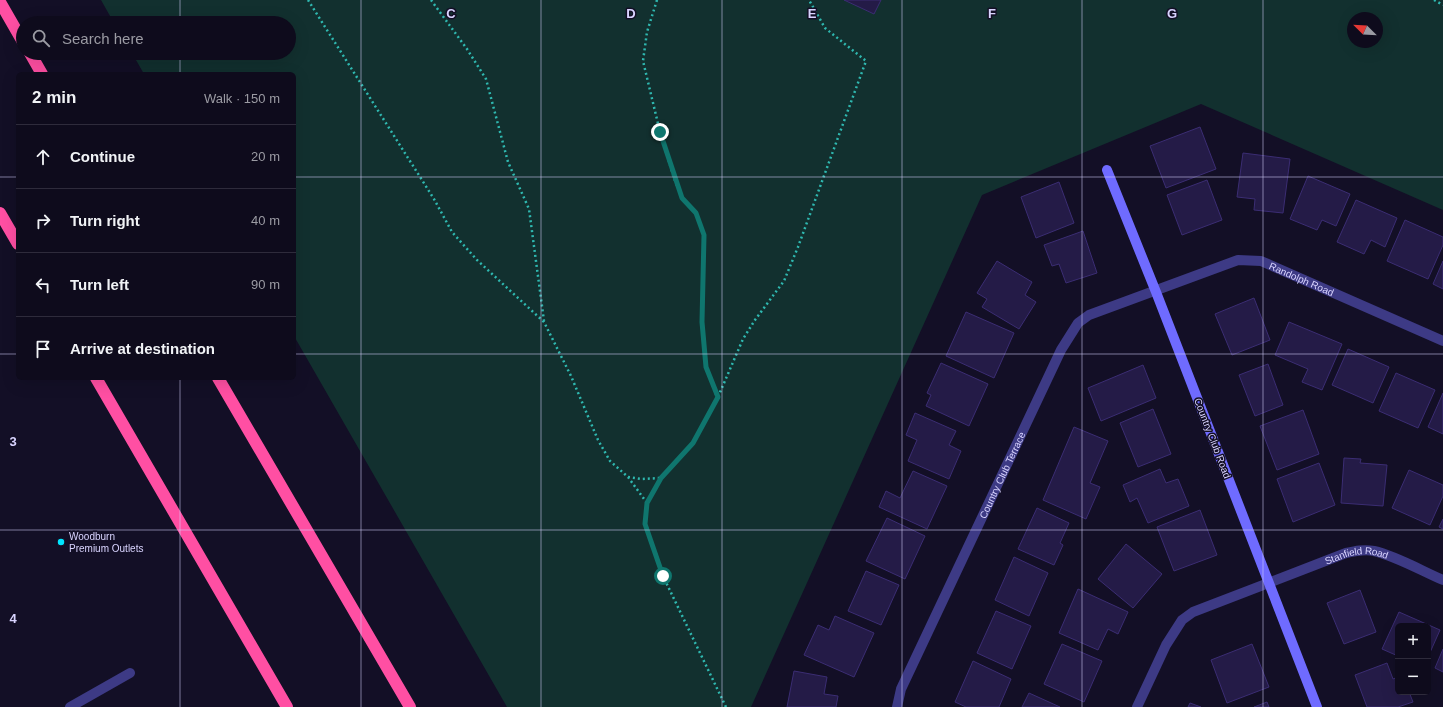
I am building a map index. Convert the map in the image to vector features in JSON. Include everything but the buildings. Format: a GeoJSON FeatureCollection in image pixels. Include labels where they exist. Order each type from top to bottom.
{"type":"FeatureCollection","features":[{"type":"Feature","properties":{"kind":"highway"},"geometry":{"type":"LineString","coordinates":[[0,2],[16,30]]}},
{"type":"Feature","properties":{"kind":"highway"},"geometry":{"type":"LineString","coordinates":[[34,60],[41,72]]}},
{"type":"Feature","properties":{"kind":"highway"},"geometry":{"type":"LineString","coordinates":[[0,213],[16,241]]}},
{"type":"Feature","properties":{"kind":"highway"},"geometry":{"type":"LineString","coordinates":[[97,380],[287,707]]}},
{"type":"Feature","properties":{"kind":"highway"},"geometry":{"type":"LineString","coordinates":[[219,380],[410,707]]}},
{"type":"Feature","properties":{"kind":"street","name":"Country Club Road"},"geometry":{"type":"LineString","coordinates":[[1107,170],[1156,292],[1317,707]]}},
{"type":"Feature","properties":{"kind":"street","name":"Randolph Road"},"geometry":{"type":"LineString","coordinates":[[1156,292],[1238,260],[1261,262],[1443,341]]}},
{"type":"Feature","properties":{"kind":"street","name":"Country Club Terrace"},"geometry":{"type":"LineString","coordinates":[[897,707],[901,689],[1069,335],[1078,323],[1089,315],[1156,292]]}},
{"type":"Feature","properties":{"kind":"street","name":"Stanfield Road"},"geometry":{"type":"LineString","coordinates":[[1268,582],[1359,550],[1373,551],[1385,555],[1443,580]]}},
{"type":"Feature","properties":{"kind":"street"},"geometry":{"type":"LineString","coordinates":[[1137,707],[1166,645],[1182,620],[1193,612],[1268,582]]}},
{"type":"Feature","properties":{"kind":"street"},"geometry":{"type":"LineString","coordinates":[[70,707],[130,673]]}},
{"type":"Feature","properties":{"kind":"path"},"geometry":{"type":"LineString","coordinates":[[308,0],[434,199],[452,232],[477,260],[544,322]]}},
{"type":"Feature","properties":{"kind":"path"},"geometry":{"type":"LineString","coordinates":[[431,0],[467,49],[486,79],[508,162],[529,209],[544,322],[571,376],[598,440],[610,461],[628,476],[647,503]]}},
{"type":"Feature","properties":{"kind":"path"},"geometry":{"type":"LineString","coordinates":[[657,0],[647,32],[643,61],[660,132],[674,178],[682,198],[696,213],[704,235],[702,322],[706,367],[718,397]]}},
{"type":"Feature","properties":{"kind":"path"},"geometry":{"type":"LineString","coordinates":[[726,707],[663,576],[645,524],[647,503],[661,478],[693,443],[718,397],[743,339],[754,320],[784,281],[798,247],[866,61],[826,28],[809,0]]}},
{"type":"Feature","properties":{"kind":"path"},"geometry":{"type":"LineString","coordinates":[[1434,0],[1443,5]]}},
{"type":"Feature","properties":{"kind":"path"},"geometry":{"type":"LineString","coordinates":[[628,476],[641,479],[661,478]]}},
{"type":"Feature","properties":{"kind":"green space"},"geometry":{"type":"Polygon","coordinates":[[[101,0],[1443,0],[1443,210],[1201,104],[982,195],[751,707],[507,707],[296,339],[296,72],[143,72],[136,60],[296,60],[296,16],[110,16],[101,0]]]}},
{"type":"Feature","properties":{"kind":"place","name":"Woodburn Premium Outlets"},"geometry":{"type":"Point","coordinates":[61,542]}},
{"type":"Feature","properties":{"kind":"route"},"geometry":{"type":"LineString","coordinates":[[660,132],[674,178],[682,198],[696,213],[704,235],[702,322],[706,367],[718,397],[693,443],[661,478],[647,503],[645,524],[663,576]]}}]}
